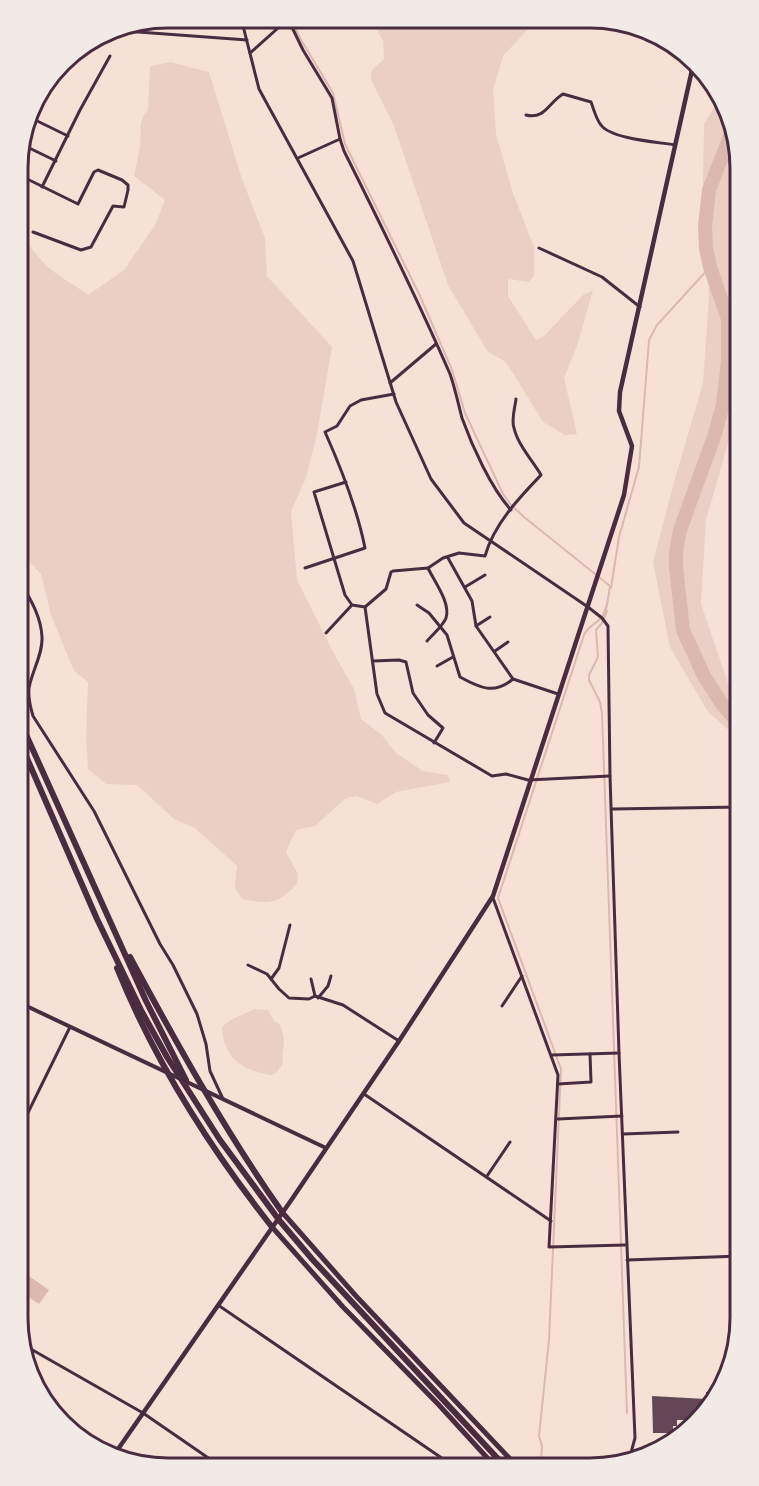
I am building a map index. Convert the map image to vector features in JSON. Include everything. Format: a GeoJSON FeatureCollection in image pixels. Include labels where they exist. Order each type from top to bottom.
{"type":"FeatureCollection","features":[{"type":"Feature","properties":{"kind":"highway"},"geometry":{"type":"LineString","coordinates":[[29,740],[107,915],[153,1032],[204,1116],[254,1186],[312,1259],[497,1458]]}},
{"type":"Feature","properties":{"kind":"highway"},"geometry":{"type":"LineString","coordinates":[[29,764],[97,919],[211,1145],[272,1227],[342,1307],[488,1458]]}},
{"type":"Feature","properties":{"kind":"highway"},"geometry":{"type":"LineString","coordinates":[[107,915],[166,1024],[250,1167],[282,1212],[356,1296],[509,1458]]}},
{"type":"Feature","properties":{"kind":"main road"},"geometry":{"type":"LineString","coordinates":[[119,1448],[399,1041],[492,896],[624,495],[633,446],[619,406],[691,71]]}},
{"type":"Feature","properties":{"kind":"street"},"geometry":{"type":"LineString","coordinates":[[244,28],[259,89],[353,261],[390,383],[431,479],[459,519],[588,607],[608,626],[610,776],[619,1053],[635,1438],[631,1451]]}},
{"type":"Feature","properties":{"kind":"street"},"geometry":{"type":"LineString","coordinates":[[250,53],[278,28]]}},
{"type":"Feature","properties":{"kind":"street"},"geometry":{"type":"LineString","coordinates":[[292,28],[332,98],[340,139],[451,377],[463,419],[496,492],[511,510]]}},
{"type":"Feature","properties":{"kind":"street"},"geometry":{"type":"LineString","coordinates":[[138,32],[247,40]]}},
{"type":"Feature","properties":{"kind":"street"},"geometry":{"type":"LineString","coordinates":[[42,187],[110,56]]}},
{"type":"Feature","properties":{"kind":"street"},"geometry":{"type":"LineString","coordinates":[[526,115],[536,117],[563,94],[591,102],[601,125],[607,130],[624,136],[675,145]]}},
{"type":"Feature","properties":{"kind":"street"},"geometry":{"type":"LineString","coordinates":[[37,121],[68,136]]}},
{"type":"Feature","properties":{"kind":"street"},"geometry":{"type":"LineString","coordinates":[[298,158],[340,139]]}},
{"type":"Feature","properties":{"kind":"street"},"geometry":{"type":"LineString","coordinates":[[30,149],[56,161]]}},
{"type":"Feature","properties":{"kind":"street"},"geometry":{"type":"LineString","coordinates":[[29,180],[78,204],[94,172],[98,170],[128,185],[124,207],[114,206],[91,247],[81,250],[33,232]]}},
{"type":"Feature","properties":{"kind":"street"},"geometry":{"type":"LineString","coordinates":[[539,248],[602,277],[640,307]]}},
{"type":"Feature","properties":{"kind":"street"},"geometry":{"type":"LineString","coordinates":[[390,383],[436,344]]}},
{"type":"Feature","properties":{"kind":"street"},"geometry":{"type":"LineString","coordinates":[[305,568],[335,560],[365,548],[355,507],[325,432],[337,426],[350,405],[361,400],[394,394]]}},
{"type":"Feature","properties":{"kind":"street"},"geometry":{"type":"LineString","coordinates":[[352,605],[365,607],[386,589],[393,571],[428,568],[443,558],[464,552],[485,555],[489,540],[541,475],[514,428],[516,399]]}},
{"type":"Feature","properties":{"kind":"street"},"geometry":{"type":"LineString","coordinates":[[346,482],[314,492],[341,585],[352,605]]}},
{"type":"Feature","properties":{"kind":"street"},"geometry":{"type":"LineString","coordinates":[[448,558],[473,604],[476,626],[513,680],[559,694]]}},
{"type":"Feature","properties":{"kind":"street"},"geometry":{"type":"LineString","coordinates":[[427,641],[445,619],[446,607],[428,568]]}},
{"type":"Feature","properties":{"kind":"street"},"geometry":{"type":"LineString","coordinates":[[465,587],[485,575]]}},
{"type":"Feature","properties":{"kind":"street"},"geometry":{"type":"LineString","coordinates":[[29,596],[35,606],[42,637],[29,686]]}},
{"type":"Feature","properties":{"kind":"street"},"geometry":{"type":"LineString","coordinates":[[326,633],[352,605]]}},
{"type":"Feature","properties":{"kind":"street"},"geometry":{"type":"LineString","coordinates":[[417,605],[429,613],[448,637],[460,677],[480,686],[498,689],[513,680]]}},
{"type":"Feature","properties":{"kind":"street"},"geometry":{"type":"LineString","coordinates":[[365,607],[378,700],[385,713],[492,777],[506,774],[532,780],[610,776]]}},
{"type":"Feature","properties":{"kind":"street"},"geometry":{"type":"LineString","coordinates":[[476,626],[490,617]]}},
{"type":"Feature","properties":{"kind":"street"},"geometry":{"type":"LineString","coordinates":[[494,652],[508,642]]}},
{"type":"Feature","properties":{"kind":"street"},"geometry":{"type":"LineString","coordinates":[[437,666],[453,657]]}},
{"type":"Feature","properties":{"kind":"street"},"geometry":{"type":"LineString","coordinates":[[373,661],[406,662],[413,693],[428,715],[443,728],[434,743]]}},
{"type":"Feature","properties":{"kind":"street"},"geometry":{"type":"LineString","coordinates":[[29,700],[33,716],[94,811],[197,1014],[206,1044],[210,1071],[223,1099]]}},
{"type":"Feature","properties":{"kind":"street"},"geometry":{"type":"LineString","coordinates":[[612,809],[730,807]]}},
{"type":"Feature","properties":{"kind":"street"},"geometry":{"type":"LineString","coordinates":[[492,896],[557,1068],[557,1119],[549,1247],[626,1245]]}},
{"type":"Feature","properties":{"kind":"street"},"geometry":{"type":"LineString","coordinates":[[271,980],[279,968],[291,925]]}},
{"type":"Feature","properties":{"kind":"street"},"geometry":{"type":"LineString","coordinates":[[248,965],[267,975],[289,998],[316,997],[328,986],[330,976]]}},
{"type":"Feature","properties":{"kind":"street"},"geometry":{"type":"LineString","coordinates":[[502,1006],[522,976]]}},
{"type":"Feature","properties":{"kind":"street"},"geometry":{"type":"LineString","coordinates":[[311,979],[316,997]]}},
{"type":"Feature","properties":{"kind":"street"},"geometry":{"type":"LineString","coordinates":[[316,997],[343,1005],[399,1041]]}},
{"type":"Feature","properties":{"kind":"street"},"geometry":{"type":"LineString","coordinates":[[29,1007],[326,1148]]}},
{"type":"Feature","properties":{"kind":"street"},"geometry":{"type":"LineString","coordinates":[[29,1110],[70,1026]]}},
{"type":"Feature","properties":{"kind":"street"},"geometry":{"type":"LineString","coordinates":[[552,1055],[619,1053]]}},
{"type":"Feature","properties":{"kind":"street"},"geometry":{"type":"LineString","coordinates":[[558,1084],[591,1082],[590,1054]]}},
{"type":"Feature","properties":{"kind":"street"},"geometry":{"type":"LineString","coordinates":[[363,1093],[551,1221]]}},
{"type":"Feature","properties":{"kind":"street"},"geometry":{"type":"LineString","coordinates":[[557,1119],[622,1116]]}},
{"type":"Feature","properties":{"kind":"street"},"geometry":{"type":"LineString","coordinates":[[622,1134],[678,1132]]}},
{"type":"Feature","properties":{"kind":"street"},"geometry":{"type":"LineString","coordinates":[[487,1176],[510,1142]]}},
{"type":"Feature","properties":{"kind":"street"},"geometry":{"type":"LineString","coordinates":[[627,1260],[730,1256]]}},
{"type":"Feature","properties":{"kind":"street"},"geometry":{"type":"LineString","coordinates":[[218,1305],[442,1458]]}},
{"type":"Feature","properties":{"kind":"street"},"geometry":{"type":"LineString","coordinates":[[32,1350],[143,1413],[208,1458]]}},
{"type":"Feature","properties":{"kind":"shaded area"},"geometry":{"type":"Polygon","coordinates":[[[376,28],[529,28],[503,56],[493,90],[496,134],[513,193],[534,247],[534,276],[529,282],[508,279],[508,296],[536,340],[543,337],[583,295],[593,290],[577,346],[564,378],[577,434],[565,435],[543,422],[506,362],[488,352],[448,285],[394,126],[371,80],[372,70],[384,59],[383,41],[376,28]]]}},
{"type":"Feature","properties":{"kind":"shaded area"},"geometry":{"type":"Polygon","coordinates":[[[171,62],[209,72],[242,179],[265,238],[267,276],[332,347],[317,434],[306,478],[291,511],[297,580],[354,689],[361,719],[382,735],[396,753],[423,771],[448,775],[450,782],[396,792],[377,804],[356,796],[346,798],[315,826],[296,830],[286,852],[298,874],[297,884],[284,896],[267,902],[242,899],[235,888],[237,866],[195,828],[174,819],[137,785],[106,784],[88,769],[86,738],[88,682],[74,671],[51,615],[41,574],[29,561],[29,245],[47,266],[88,295],[124,270],[155,225],[165,200],[134,176],[140,147],[142,118],[148,110],[150,66],[171,62]]]}},
{"type":"Feature","properties":{"kind":"shaded area"},"geometry":{"type":"Polygon","coordinates":[[[715,105],[728,142],[730,169],[730,436],[706,520],[701,604],[730,685],[730,731],[708,712],[670,647],[653,562],[703,383],[709,296],[703,179],[704,124],[715,105]]]}},
{"type":"Feature","properties":{"kind":"shaded area"},"geometry":{"type":"Polygon","coordinates":[[[255,1009],[268,1010],[274,1021],[280,1024],[283,1034],[283,1063],[277,1072],[271,1075],[251,1070],[236,1061],[226,1047],[223,1038],[222,1027],[234,1018],[255,1009]]]}},
{"type":"Feature","properties":{"kind":"shaded area"},"geometry":{"type":"Polygon","coordinates":[[[29,1276],[49,1290],[39,1304],[29,1297],[29,1276]]]}},
{"type":"Feature","properties":{"kind":"building"},"geometry":{"type":"Polygon","coordinates":[[[652,1396],[704,1399],[685,1420],[677,1420],[677,1426],[673,1426],[673,1430],[669,1433],[653,1433],[652,1396]]]}},
{"type":"Feature","properties":{"kind":"waterway"},"geometry":{"type":"LineString","coordinates":[[295,28],[333,93],[345,144],[420,296],[452,370],[465,413],[503,494],[524,517],[610,586],[603,615],[584,635],[498,898],[561,1069],[549,1340],[539,1436],[542,1446],[541,1458]]}},
{"type":"Feature","properties":{"kind":"waterway"},"geometry":{"type":"LineString","coordinates":[[728,142],[709,190],[705,226],[710,267],[728,319],[728,361],[723,404],[715,434],[680,530],[676,567],[683,630],[704,676],[730,713]]}},
{"type":"Feature","properties":{"kind":"waterway"},"geometry":{"type":"LineString","coordinates":[[611,588],[619,537],[639,467],[649,340],[657,325],[710,267]]}},
{"type":"Feature","properties":{"kind":"waterway"},"geometry":{"type":"LineString","coordinates":[[607,611],[596,630],[598,657],[589,675],[589,680],[600,702],[602,713],[627,1413]]}}]}
